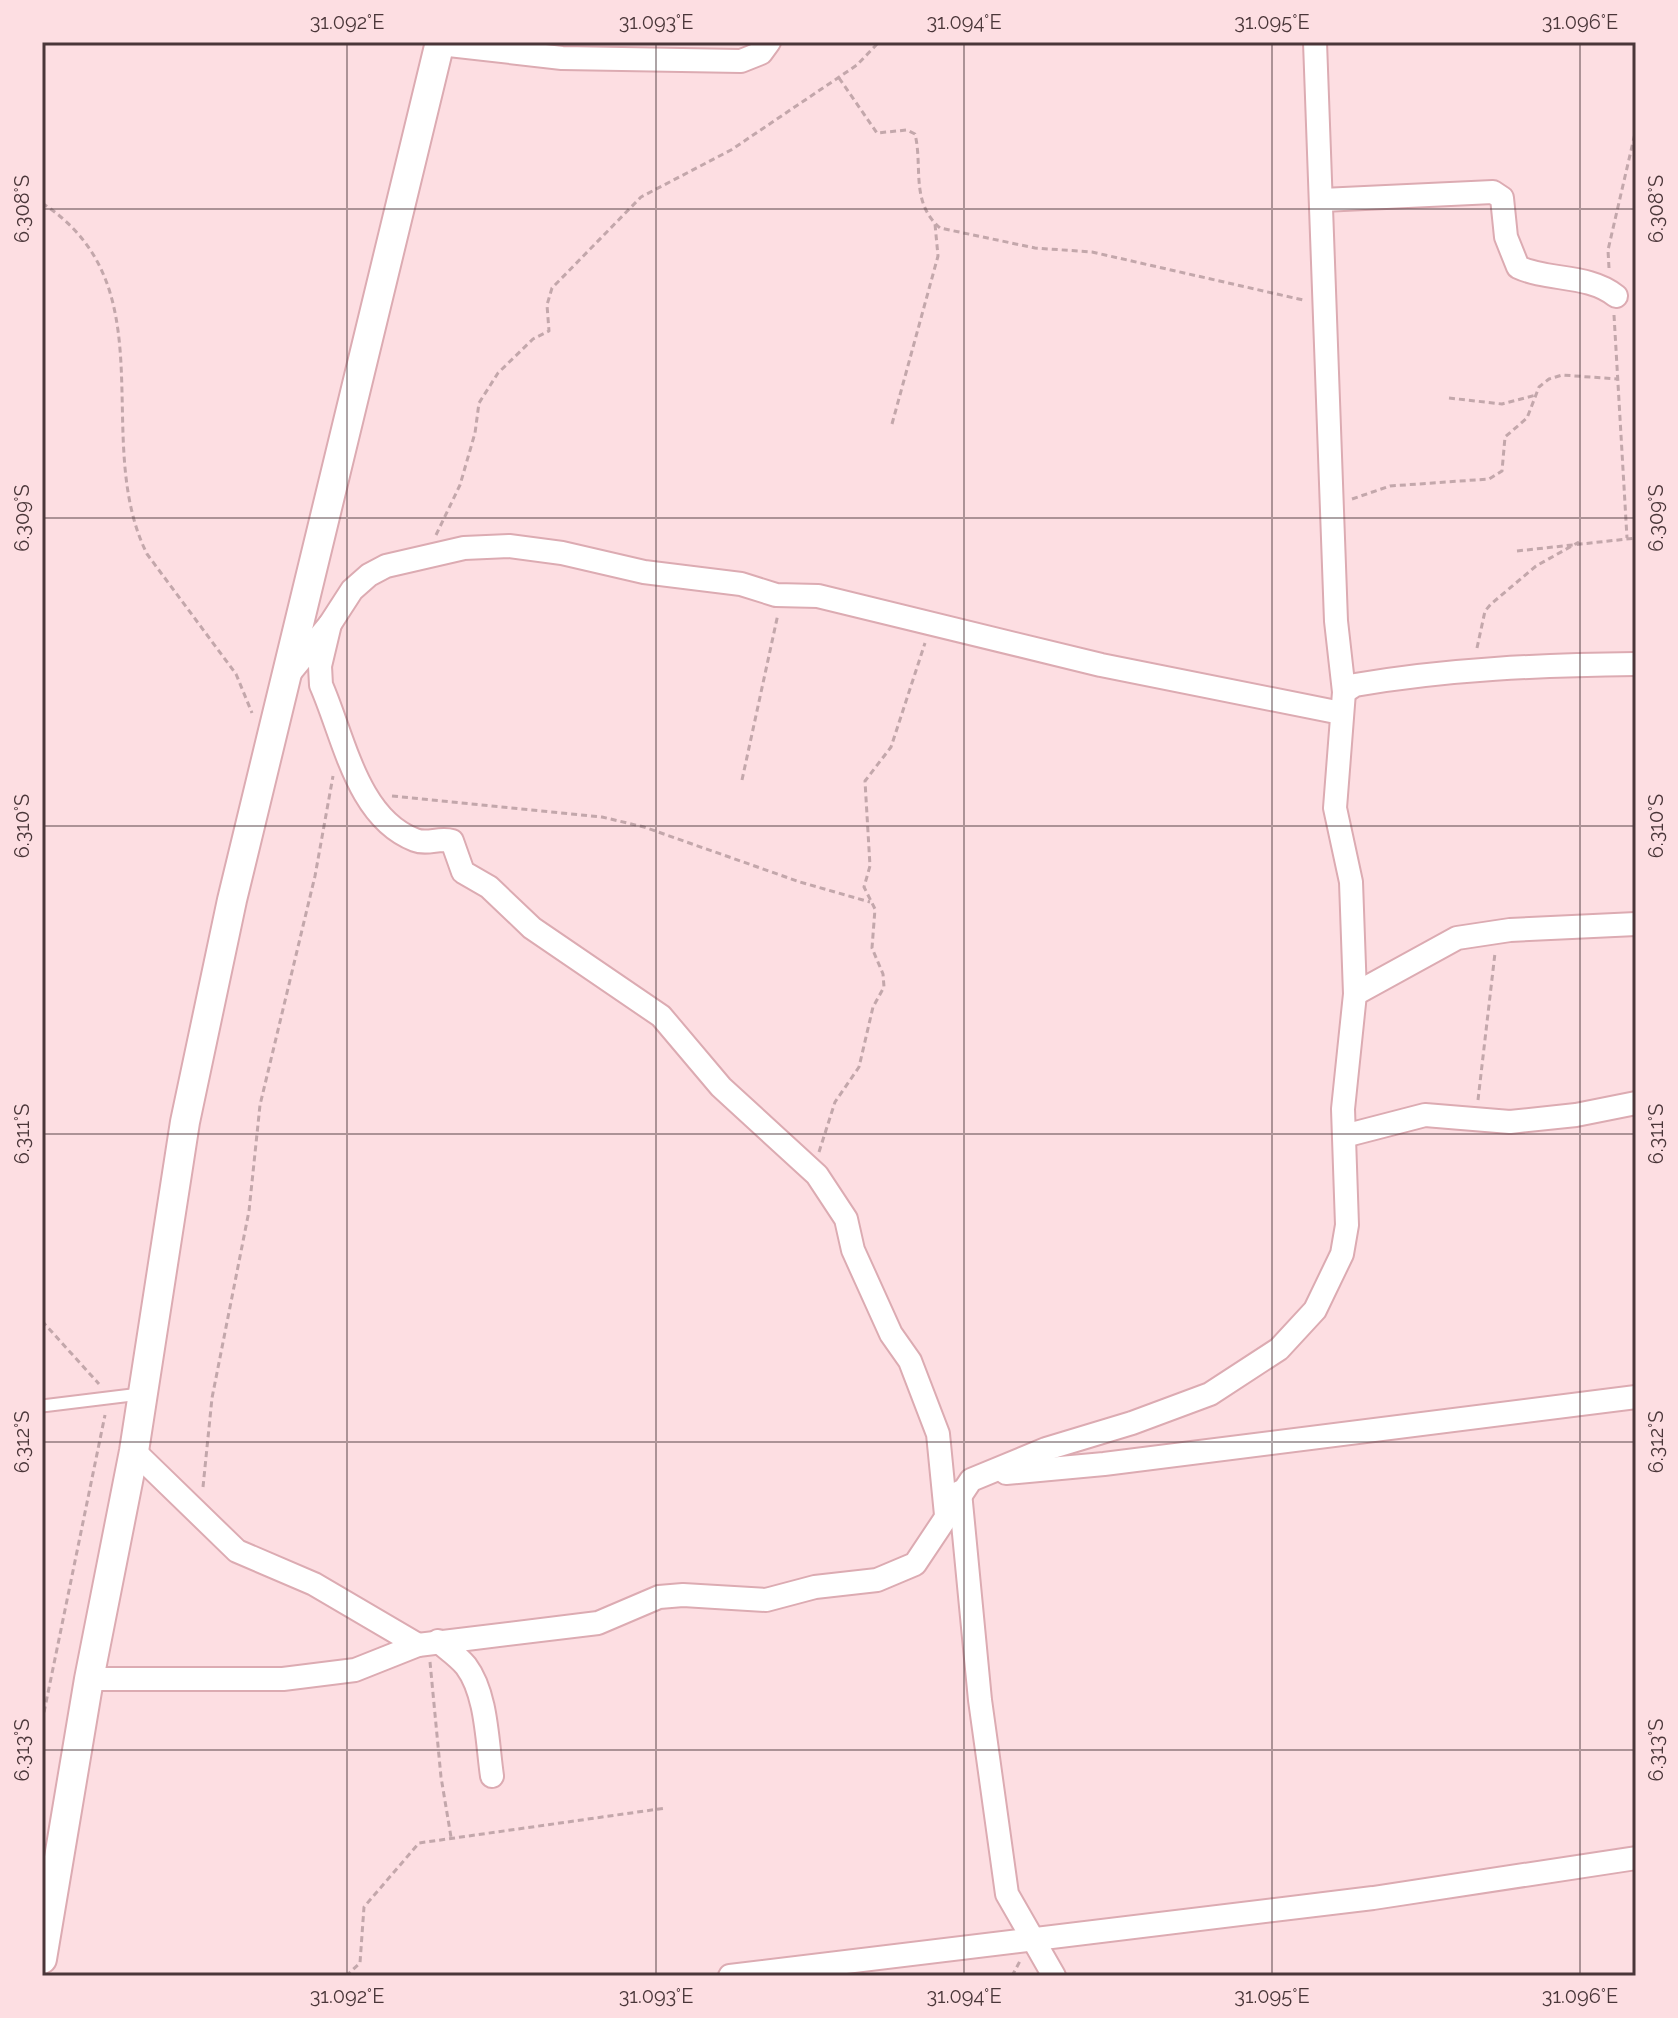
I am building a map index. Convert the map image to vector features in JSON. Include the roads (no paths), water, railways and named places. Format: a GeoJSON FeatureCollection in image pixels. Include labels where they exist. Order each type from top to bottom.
{"type":"FeatureCollection","features":[{"type":"Feature","properties":{"kind":"street"},"geometry":{"type":"LineString","coordinates":[[42,1959],[89,1679],[134,1451],[185,1122],[232,900],[440,43],[562,58],[728,62],[749,60],[769,42]]}},
{"type":"Feature","properties":{"kind":"street"},"geometry":{"type":"LineString","coordinates":[[89,1679],[283,1679],[355,1670],[428,1643],[598,1623],[659,1597],[683,1595],[766,1600],[815,1587],[877,1580],[915,1564],[960,1492],[981,1475],[1046,1449],[1132,1423],[1210,1394],[1279,1349],[1315,1310],[1342,1254],[1347,1225],[1343,1109],[1355,994],[1351,882],[1335,808],[1342,703],[1336,621],[1315,42]]}},
{"type":"Feature","properties":{"kind":"street"},"geometry":{"type":"LineString","coordinates":[[1322,200],[1499,194],[1506,211],[1506,237],[1518,267],[1555,279],[1587,282],[1616,296]]}},
{"type":"Feature","properties":{"kind":"street"},"geometry":{"type":"LineString","coordinates":[[287,676],[330,624],[352,590],[369,575],[386,566],[464,548],[509,546],[562,553],[644,572],[741,584],[783,595],[818,596],[1071,659],[1342,703]]}},
{"type":"Feature","properties":{"kind":"street"},"geometry":{"type":"LineString","coordinates":[[330,624],[320,666],[321,685],[365,793],[388,826],[418,842],[452,841],[463,872],[489,887],[532,928],[661,1016],[721,1087],[813,1171],[846,1219],[865,1276],[891,1334],[910,1361],[938,1434],[946,1515]]}},
{"type":"Feature","properties":{"kind":"street"},"geometry":{"type":"LineString","coordinates":[[1342,703],[1355,685],[1394,679],[1563,664],[1636,664]]}},
{"type":"Feature","properties":{"kind":"street"},"geometry":{"type":"LineString","coordinates":[[1355,994],[1457,938],[1510,930],[1636,924]]}},
{"type":"Feature","properties":{"kind":"street"},"geometry":{"type":"LineString","coordinates":[[1344,1136],[1425,1115],[1510,1122],[1576,1115],[1636,1103]]}},
{"type":"Feature","properties":{"kind":"street"},"geometry":{"type":"LineString","coordinates":[[981,1475],[1104,1464],[1636,1397]]}},
{"type":"Feature","properties":{"kind":"street"},"geometry":{"type":"LineString","coordinates":[[134,1451],[237,1551],[314,1584],[465,1664],[479,1695],[492,1776]]}},
{"type":"Feature","properties":{"kind":"street"},"geometry":{"type":"LineString","coordinates":[[960,1492],[980,1700],[1007,1894],[1054,1976]]}},
{"type":"Feature","properties":{"kind":"street"},"geometry":{"type":"LineString","coordinates":[[730,1976],[1343,1902],[1636,1858]]}},
{"type":"Feature","properties":{"kind":"lane"},"geometry":{"type":"LineString","coordinates":[[42,1406],[109,1395],[141,1394]]}}]}
